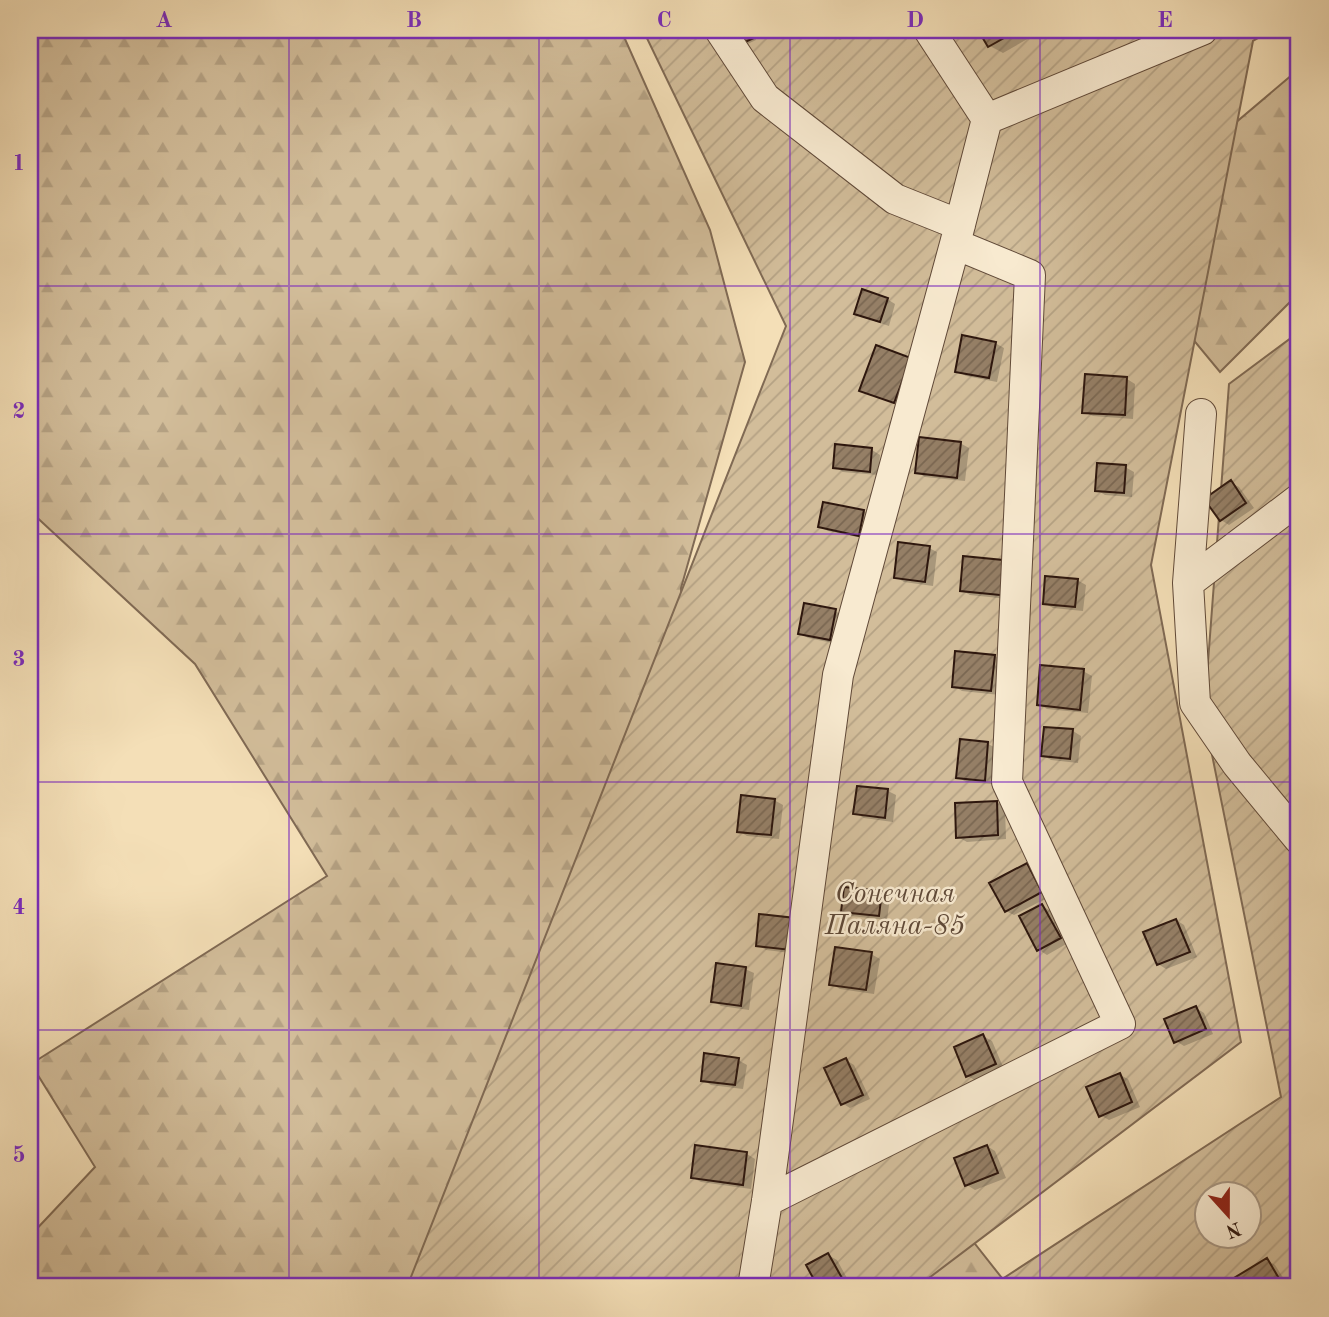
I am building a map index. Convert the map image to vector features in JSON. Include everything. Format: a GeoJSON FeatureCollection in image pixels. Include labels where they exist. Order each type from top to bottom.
{"type":"FeatureCollection","features":[{"type":"Feature","properties":{"kind":"street"},"geometry":{"type":"LineString","coordinates":[[720,30],[765,99],[895,199],[1030,275],[1007,782],[1120,1024],[767,1201]]}},
{"type":"Feature","properties":{"kind":"street"},"geometry":{"type":"LineString","coordinates":[[753,1287],[838,675],[988,119],[929,30]]}},
{"type":"Feature","properties":{"kind":"street"},"geometry":{"type":"LineString","coordinates":[[988,119],[1202,30]]}},
{"type":"Feature","properties":{"kind":"street"},"geometry":{"type":"LineString","coordinates":[[1201,414],[1188,583],[1195,703],[1237,764],[1299,839]]}},
{"type":"Feature","properties":{"kind":"street"},"geometry":{"type":"LineString","coordinates":[[1188,583],[1299,499]]}},
{"type":"Feature","properties":{"kind":"green space"},"geometry":{"type":"Polygon","coordinates":[[[30,30],[621,30],[710,230],[745,362],[681,588],[691,771],[501,1287],[30,1287],[30,1236],[95,1167],[31,1064],[327,876],[195,664],[30,511],[30,30]]]}},
{"type":"Feature","properties":{"kind":"green space","name":"Сонечная Паляна-85"},"geometry":{"type":"Polygon","coordinates":[[[643,30],[1272,30],[1253,41],[1151,565],[1241,1042],[917,1287],[407,1287],[786,326],[643,30]]]}},
{"type":"Feature","properties":{"kind":"green space"},"geometry":{"type":"Polygon","coordinates":[[[1299,69],[1299,293],[1220,372],[1105,233],[1299,69]]]}},
{"type":"Feature","properties":{"kind":"green space"},"geometry":{"type":"Polygon","coordinates":[[[1299,332],[1299,1287],[990,1287],[1281,1097],[1204,715],[1229,384],[1299,332]]]}},
{"type":"Feature","properties":{"kind":"green space"},"geometry":{"type":"Polygon","coordinates":[[[957,1221],[1009,1287],[873,1287],[957,1221]]]}},
{"type":"Feature","properties":{"kind":"building"},"geometry":{"type":"Polygon","coordinates":[[[726,30],[750,30],[754,38],[734,47],[726,30]]]}},
{"type":"Feature","properties":{"kind":"building"},"geometry":{"type":"Polygon","coordinates":[[[978,30],[1018,30],[988,47],[978,30]]]}},
{"type":"Feature","properties":{"kind":"building"},"geometry":{"type":"Polygon","coordinates":[[[862,289],[888,298],[880,322],[854,314],[862,289]]]}},
{"type":"Feature","properties":{"kind":"building"},"geometry":{"type":"Polygon","coordinates":[[[962,335],[996,342],[989,378],[955,372],[962,335]]]}},
{"type":"Feature","properties":{"kind":"building"},"geometry":{"type":"Polygon","coordinates":[[[876,345],[911,358],[894,403],[859,391],[876,345]]]}},
{"type":"Feature","properties":{"kind":"building"},"geometry":{"type":"Polygon","coordinates":[[[1085,374],[1127,377],[1125,415],[1082,413],[1085,374]]]}},
{"type":"Feature","properties":{"kind":"building"},"geometry":{"type":"Polygon","coordinates":[[[919,437],[961,442],[957,478],[915,473],[919,437]]]}},
{"type":"Feature","properties":{"kind":"building"},"geometry":{"type":"Polygon","coordinates":[[[835,444],[872,448],[870,472],[833,468],[835,444]]]}},
{"type":"Feature","properties":{"kind":"building"},"geometry":{"type":"Polygon","coordinates":[[[1097,463],[1126,465],[1124,493],[1095,491],[1097,463]]]}},
{"type":"Feature","properties":{"kind":"building"},"geometry":{"type":"Polygon","coordinates":[[[1231,480],[1246,503],[1220,521],[1204,499],[1231,480]]]}},
{"type":"Feature","properties":{"kind":"building"},"geometry":{"type":"Polygon","coordinates":[[[823,502],[864,510],[859,536],[818,527],[823,502]]]}},
{"type":"Feature","properties":{"kind":"building"},"geometry":{"type":"Polygon","coordinates":[[[898,542],[930,546],[925,582],[894,578],[898,542]]]}},
{"type":"Feature","properties":{"kind":"building"},"geometry":{"type":"Polygon","coordinates":[[[963,556],[1013,561],[1010,596],[960,591],[963,556]]]}},
{"type":"Feature","properties":{"kind":"building"},"geometry":{"type":"Polygon","coordinates":[[[1045,576],[1078,579],[1075,607],[1043,604],[1045,576]]]}},
{"type":"Feature","properties":{"kind":"building"},"geometry":{"type":"Polygon","coordinates":[[[804,603],[836,609],[830,640],[798,634],[804,603]]]}},
{"type":"Feature","properties":{"kind":"building"},"geometry":{"type":"Polygon","coordinates":[[[955,651],[995,655],[991,691],[952,687],[955,651]]]}},
{"type":"Feature","properties":{"kind":"building"},"geometry":{"type":"Polygon","coordinates":[[[1040,665],[1084,669],[1080,710],[1037,705],[1040,665]]]}},
{"type":"Feature","properties":{"kind":"building"},"geometry":{"type":"Polygon","coordinates":[[[1044,727],[1073,729],[1070,759],[1041,756],[1044,727]]]}},
{"type":"Feature","properties":{"kind":"building"},"geometry":{"type":"Polygon","coordinates":[[[960,739],[988,742],[985,781],[956,778],[960,739]]]}},
{"type":"Feature","properties":{"kind":"building"},"geometry":{"type":"Polygon","coordinates":[[[857,786],[888,789],[885,818],[853,814],[857,786]]]}},
{"type":"Feature","properties":{"kind":"building"},"geometry":{"type":"Polygon","coordinates":[[[741,795],[775,799],[771,835],[737,832],[741,795]]]}},
{"type":"Feature","properties":{"kind":"building"},"geometry":{"type":"Polygon","coordinates":[[[997,801],[998,835],[956,838],[955,803],[997,801]]]}},
{"type":"Feature","properties":{"kind":"building"},"geometry":{"type":"Polygon","coordinates":[[[1027,863],[1042,892],[1005,912],[989,883],[1027,863]]]}},
{"type":"Feature","properties":{"kind":"building"},"geometry":{"type":"Polygon","coordinates":[[[844,887],[882,891],[879,916],[841,912],[844,887]]]}},
{"type":"Feature","properties":{"kind":"building"},"geometry":{"type":"Polygon","coordinates":[[[1042,904],[1061,938],[1037,951],[1019,916],[1042,904]]]}},
{"type":"Feature","properties":{"kind":"building"},"geometry":{"type":"Polygon","coordinates":[[[759,914],[795,918],[791,950],[756,946],[759,914]]]}},
{"type":"Feature","properties":{"kind":"building"},"geometry":{"type":"Polygon","coordinates":[[[1176,919],[1190,952],[1157,965],[1143,932],[1176,919]]]}},
{"type":"Feature","properties":{"kind":"building"},"geometry":{"type":"Polygon","coordinates":[[[835,947],[872,952],[866,990],[829,985],[835,947]]]}},
{"type":"Feature","properties":{"kind":"building"},"geometry":{"type":"Polygon","coordinates":[[[716,963],[746,967],[741,1006],[711,1002],[716,963]]]}},
{"type":"Feature","properties":{"kind":"building"},"geometry":{"type":"Polygon","coordinates":[[[1196,1006],[1206,1029],[1174,1043],[1164,1019],[1196,1006]]]}},
{"type":"Feature","properties":{"kind":"building"},"geometry":{"type":"Polygon","coordinates":[[[983,1034],[996,1064],[966,1077],[954,1047],[983,1034]]]}},
{"type":"Feature","properties":{"kind":"building"},"geometry":{"type":"Polygon","coordinates":[[[704,1053],[739,1058],[735,1085],[701,1081],[704,1053]]]}},
{"type":"Feature","properties":{"kind":"building"},"geometry":{"type":"Polygon","coordinates":[[[846,1058],[863,1095],[841,1105],[824,1068],[846,1058]]]}},
{"type":"Feature","properties":{"kind":"building"},"geometry":{"type":"Polygon","coordinates":[[[1120,1073],[1132,1102],[1099,1117],[1086,1087],[1120,1073]]]}},
{"type":"Feature","properties":{"kind":"building"},"geometry":{"type":"Polygon","coordinates":[[[695,1145],[747,1152],[743,1185],[691,1178],[695,1145]]]}},
{"type":"Feature","properties":{"kind":"building"},"geometry":{"type":"Polygon","coordinates":[[[987,1145],[998,1173],[965,1186],[954,1158],[987,1145]]]}},
{"type":"Feature","properties":{"kind":"building"},"geometry":{"type":"Polygon","coordinates":[[[828,1253],[847,1287],[818,1287],[806,1265],[828,1253]]]}},
{"type":"Feature","properties":{"kind":"building"},"geometry":{"type":"Polygon","coordinates":[[[1267,1258],[1284,1287],[1219,1287],[1267,1258]]]}}]}
